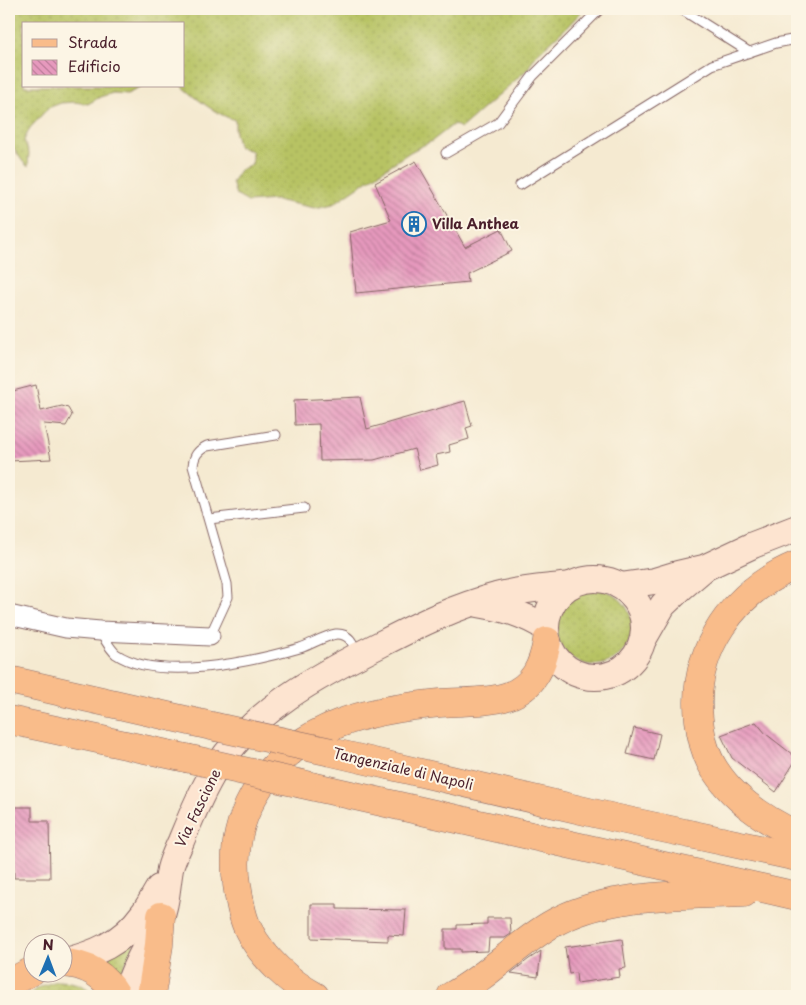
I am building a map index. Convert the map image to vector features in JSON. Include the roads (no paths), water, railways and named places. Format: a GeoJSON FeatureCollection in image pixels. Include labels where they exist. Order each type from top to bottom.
{"type":"FeatureCollection","features":[{"type":"Feature","properties":{"kind":"main road"},"geometry":{"type":"LineString","coordinates":[[620,586],[655,581],[704,568],[753,545],[797,528]]}},
{"type":"Feature","properties":{"kind":"main road"},"geometry":{"type":"LineString","coordinates":[[797,565],[782,571],[761,584],[728,617],[715,636],[705,656],[700,679],[698,707],[700,731],[714,770],[729,789],[749,807],[797,835]]}},
{"type":"Feature","properties":{"kind":"main road"},"geometry":{"type":"LineString","coordinates":[[472,603],[514,612],[530,618],[546,634],[553,654],[562,666],[575,673],[589,677],[604,677],[618,672],[630,664],[639,652],[644,638],[663,605],[704,568]]}},
{"type":"Feature","properties":{"kind":"main road"},"geometry":{"type":"LineString","coordinates":[[316,996],[292,982],[266,956],[248,930],[238,893],[235,866],[238,837],[244,814],[270,770],[287,752],[305,740],[340,722],[389,709],[489,700],[508,696],[522,688],[536,675],[544,661],[547,615],[552,603],[560,593],[571,585],[583,580],[596,579],[608,581],[620,586],[632,595],[640,608],[644,623],[644,638]]}},
{"type":"Feature","properties":{"kind":"main road","name":"Via Fascione"},"geometry":{"type":"LineString","coordinates":[[126,996],[139,960],[161,916],[166,899],[170,868],[205,787],[215,770],[238,740],[255,724],[292,693],[358,655],[442,614],[497,596],[526,590],[571,585]]}},
{"type":"Feature","properties":{"kind":"main road","name":"Tangenziale di Napoli"},"geometry":{"type":"LineString","coordinates":[[9,680],[615,818],[797,857]]}},
{"type":"Feature","properties":{"kind":"main road"},"geometry":{"type":"LineString","coordinates":[[9,720],[186,758],[786,894]]}},
{"type":"Feature","properties":{"kind":"main road"},"geometry":{"type":"LineString","coordinates":[[72,960],[98,952],[128,930],[142,915],[170,868]]}},
{"type":"Feature","properties":{"kind":"main road"},"geometry":{"type":"LineString","coordinates":[[451,996],[476,980],[549,925],[577,912],[606,903],[640,898],[786,894]]}},
{"type":"Feature","properties":{"kind":"main road"},"geometry":{"type":"LineString","coordinates":[[151,996],[159,945],[161,916]]}},
{"type":"Feature","properties":{"kind":"main road"},"geometry":{"type":"LineString","coordinates":[[72,964],[92,970],[106,981],[117,996]]}},
{"type":"Feature","properties":{"kind":"street"},"geometry":{"type":"LineString","coordinates":[[9,615],[66,628],[210,636]]}},
{"type":"Feature","properties":{"kind":"lane"},"geometry":{"type":"LineString","coordinates":[[446,153],[498,123],[533,76],[600,9]]}},
{"type":"Feature","properties":{"kind":"lane"},"geometry":{"type":"LineString","coordinates":[[681,9],[749,52]]}},
{"type":"Feature","properties":{"kind":"lane"},"geometry":{"type":"LineString","coordinates":[[520,184],[712,65],[776,43],[797,39]]}},
{"type":"Feature","properties":{"kind":"lane"},"geometry":{"type":"LineString","coordinates":[[210,636],[228,597],[228,584],[193,466],[194,458],[199,450],[207,446],[276,435]]}},
{"type":"Feature","properties":{"kind":"lane"},"geometry":{"type":"LineString","coordinates":[[209,519],[304,508]]}},
{"type":"Feature","properties":{"kind":"lane"},"geometry":{"type":"LineString","coordinates":[[100,631],[115,653],[128,660],[153,666],[189,669],[245,662],[302,647],[336,634],[348,637],[358,655]]}},
{"type":"Feature","properties":{"kind":"place","name":"Villa Anthea"},"geometry":{"type":"Point","coordinates":[414,224]}}]}
